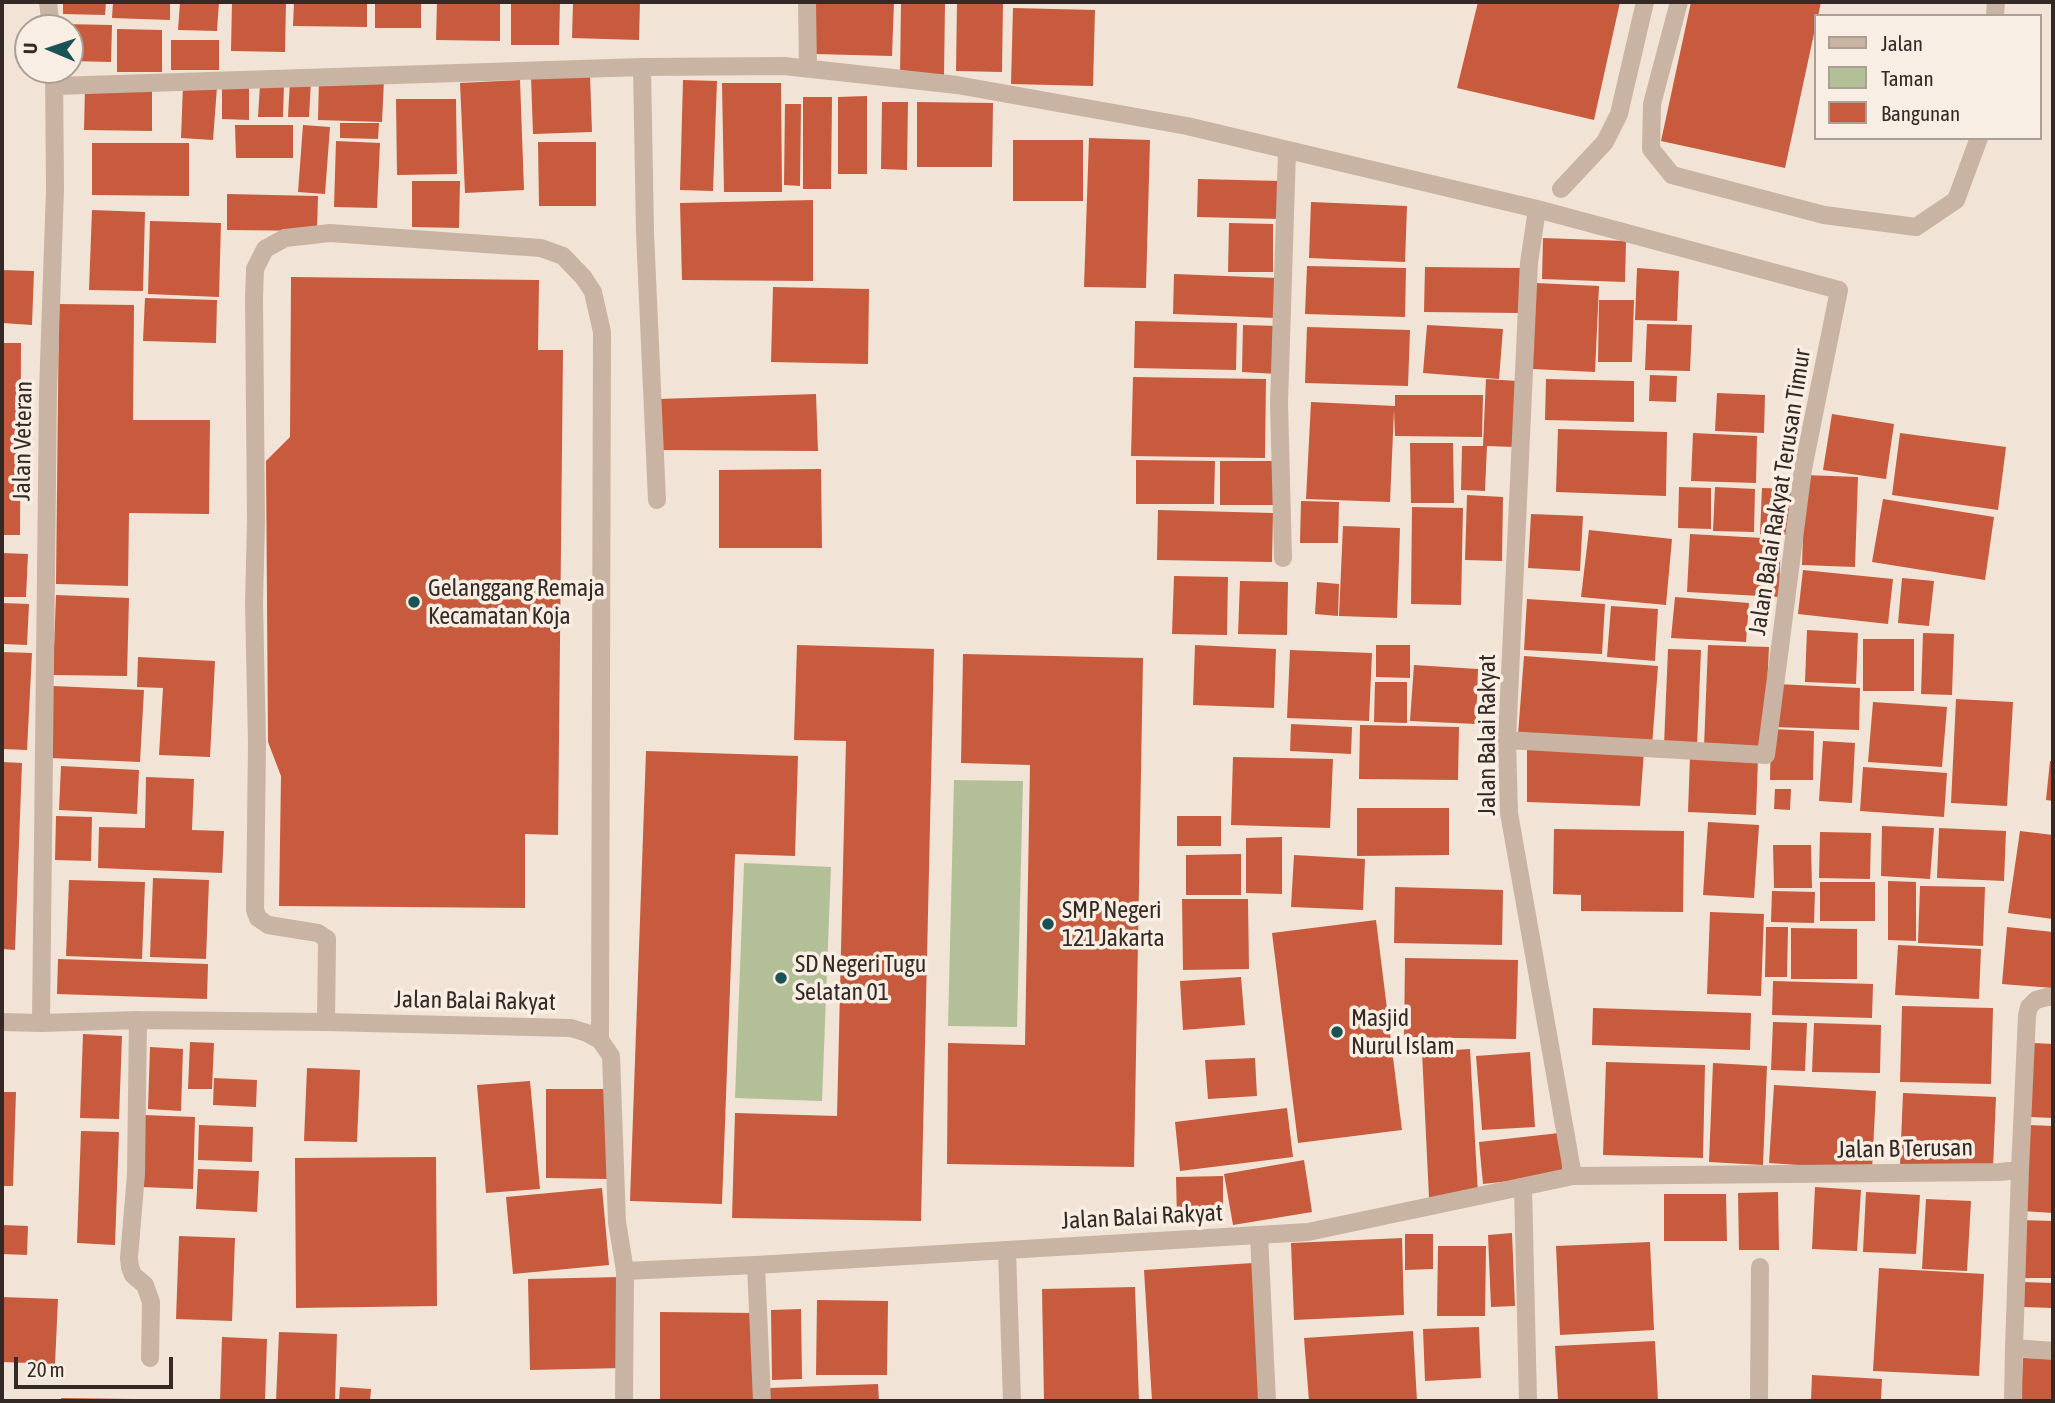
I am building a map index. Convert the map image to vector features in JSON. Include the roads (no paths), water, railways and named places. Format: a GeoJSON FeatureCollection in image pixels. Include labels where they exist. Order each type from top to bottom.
{"type":"FeatureCollection","features":[{"type":"Feature","properties":{"kind":"street"},"geometry":{"type":"LineString","coordinates":[[807,2],[808,68]]}},
{"type":"Feature","properties":{"kind":"street"},"geometry":{"type":"LineString","coordinates":[[1561,189],[1605,142],[1619,114],[1645,2]]}},
{"type":"Feature","properties":{"kind":"street"},"geometry":{"type":"LineString","coordinates":[[1679,2],[1652,104],[1651,149],[1672,175],[1824,215],[1916,227],[1956,200],[1978,140]]}},
{"type":"Feature","properties":{"kind":"street"},"geometry":{"type":"LineString","coordinates":[[642,67],[645,233],[657,500]]}},
{"type":"Feature","properties":{"kind":"street"},"geometry":{"type":"LineString","coordinates":[[84,77],[642,67],[808,68],[957,85],[1188,126],[1537,209]]}},
{"type":"Feature","properties":{"kind":"street","name":"Jalan Veteran"},"geometry":{"type":"LineString","coordinates":[[41,1023],[48,392],[55,189],[55,84]]}},
{"type":"Feature","properties":{"kind":"street"},"geometry":{"type":"LineString","coordinates":[[1283,558],[1279,403],[1287,151]]}},
{"type":"Feature","properties":{"kind":"street","name":"Jalan Balai Rakyat"},"geometry":{"type":"LineString","coordinates":[[625,1271],[1308,1232],[1573,1176],[1509,813],[1507,740],[1529,263],[1537,209]]}},
{"type":"Feature","properties":{"kind":"street","name":"Jalan Balai Rakyat Terusan Timur"},"geometry":{"type":"LineString","coordinates":[[1507,740],[1766,755],[1803,469],[1839,290],[1537,209]]}},
{"type":"Feature","properties":{"kind":"street"},"geometry":{"type":"LineString","coordinates":[[326,1022],[327,939],[317,933],[268,925],[258,918],[255,910],[255,269],[265,249],[285,238],[330,233],[541,248],[563,256],[584,278],[593,292],[602,332],[600,1040],[611,1056],[617,1222],[625,1271],[624,1401]]}},
{"type":"Feature","properties":{"kind":"street"},"geometry":{"type":"LineString","coordinates":[[2012,1401],[2027,1016],[2029,1007],[2036,1000],[2053,997]]}},
{"type":"Feature","properties":{"kind":"street"},"geometry":{"type":"LineString","coordinates":[[138,1020],[136,1174],[129,1258],[133,1275],[145,1285],[151,1302],[150,1357]]}},
{"type":"Feature","properties":{"kind":"street","name":"Jalan Balai Rakyat"},"geometry":{"type":"LineString","coordinates":[[2,1022],[138,1020],[571,1028],[600,1040]]}},
{"type":"Feature","properties":{"kind":"street","name":"Jalan B Terusan"},"geometry":{"type":"LineString","coordinates":[[1573,1176],[2020,1170]]}},
{"type":"Feature","properties":{"kind":"street"},"geometry":{"type":"LineString","coordinates":[[1523,1187],[1528,1401]]}},
{"type":"Feature","properties":{"kind":"street"},"geometry":{"type":"LineString","coordinates":[[1258,1235],[1267,1401]]}},
{"type":"Feature","properties":{"kind":"street"},"geometry":{"type":"LineString","coordinates":[[1007,1250],[1012,1401]]}},
{"type":"Feature","properties":{"kind":"street"},"geometry":{"type":"LineString","coordinates":[[757,1265],[762,1401]]}},
{"type":"Feature","properties":{"kind":"street"},"geometry":{"type":"LineString","coordinates":[[1759,1401],[1760,1267]]}},
{"type":"Feature","properties":{"kind":"street"},"geometry":{"type":"LineString","coordinates":[[2014,1348],[2053,1351]]}},
{"type":"Feature","properties":{"kind":"place","name":"Gelanggang Remaja Kecamatan Koja"},"geometry":{"type":"Point","coordinates":[414,602]}},
{"type":"Feature","properties":{"kind":"place","name":"SMP Negeri 121 Jakarta"},"geometry":{"type":"Point","coordinates":[1048,924]}},
{"type":"Feature","properties":{"kind":"place","name":"SD Negeri Tugu Selatan 01"},"geometry":{"type":"Point","coordinates":[781,978]}},
{"type":"Feature","properties":{"kind":"place","name":"Masjid Nurul Islam"},"geometry":{"type":"Point","coordinates":[1337,1032]}}]}
